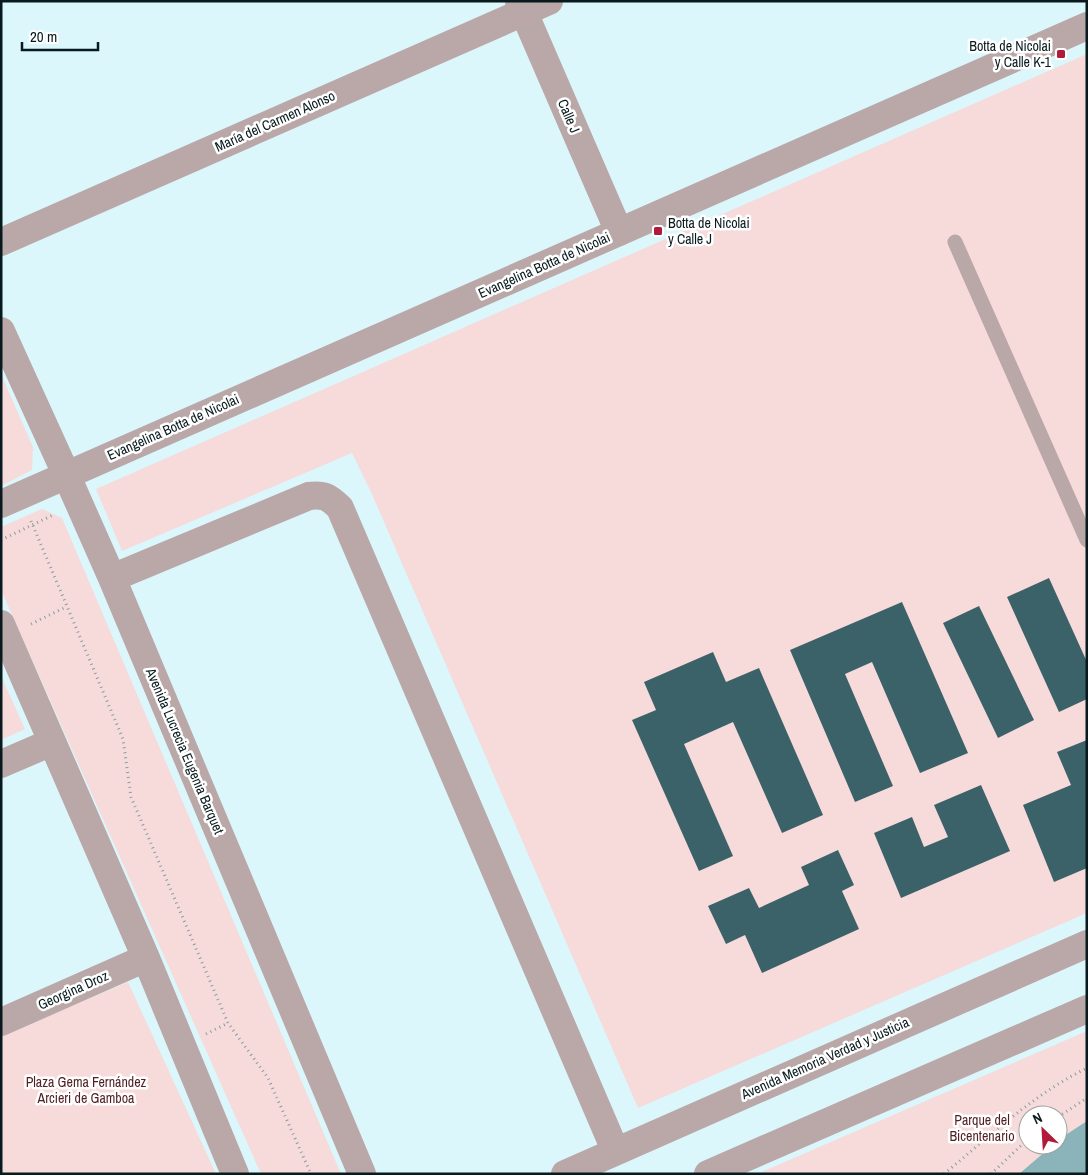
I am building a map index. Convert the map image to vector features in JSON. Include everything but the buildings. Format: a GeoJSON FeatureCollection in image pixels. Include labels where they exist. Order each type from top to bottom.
{"type":"FeatureCollection","features":[{"type":"Feature","properties":{"kind":"street","name":"María del Carmen Alonso"},"geometry":{"type":"LineString","coordinates":[[1,242],[521,7],[549,1]]}},
{"type":"Feature","properties":{"kind":"street","name":"Calle J"},"geometry":{"type":"LineString","coordinates":[[521,7],[619,232]]}},
{"type":"Feature","properties":{"kind":"street","name":"Evangelina Botta de Nicolai"},"geometry":{"type":"LineString","coordinates":[[10,500],[1087,26]]}},
{"type":"Feature","properties":{"kind":"street","name":"Avenida Lucrecia Eugenia Barquet"},"geometry":{"type":"LineString","coordinates":[[1,331],[112,578],[362,1174]]}},
{"type":"Feature","properties":{"kind":"street"},"geometry":{"type":"LineString","coordinates":[[112,578],[309,496],[321,494],[329,497],[340,508],[615,1150]]}},
{"type":"Feature","properties":{"kind":"street"},"geometry":{"type":"LineString","coordinates":[[4,630],[146,958],[236,1174]]}},
{"type":"Feature","properties":{"kind":"street"},"geometry":{"type":"LineString","coordinates":[[1,764],[52,742]]}},
{"type":"Feature","properties":{"kind":"street","name":"Avenida Memoria Verdad y Justicia"},"geometry":{"type":"LineString","coordinates":[[565,1174],[615,1150],[1087,944]]}},
{"type":"Feature","properties":{"kind":"street","name":"Georgina Droz"},"geometry":{"type":"LineString","coordinates":[[1,1022],[146,958]]}},
{"type":"Feature","properties":{"kind":"street"},"geometry":{"type":"LineString","coordinates":[[708,1174],[1087,1010]]}},
{"type":"Feature","properties":{"kind":"lane"},"geometry":{"type":"LineString","coordinates":[[954,242],[1087,540]]}},
{"type":"Feature","properties":{"kind":"path"},"geometry":{"type":"LineString","coordinates":[[10,500],[32,524],[123,739],[131,797],[228,1024],[268,1078],[311,1174]]}},
{"type":"Feature","properties":{"kind":"path"},"geometry":{"type":"LineString","coordinates":[[1,540],[78,502]]}},
{"type":"Feature","properties":{"kind":"path"},"geometry":{"type":"LineString","coordinates":[[4,630],[66,607]]}},
{"type":"Feature","properties":{"kind":"path"},"geometry":{"type":"LineString","coordinates":[[944,1174],[1022,1109],[1065,1079],[1087,1068]]}},
{"type":"Feature","properties":{"kind":"path"},"geometry":{"type":"LineString","coordinates":[[1068,1110],[1087,1098]]}},
{"type":"Feature","properties":{"kind":"path"},"geometry":{"type":"LineString","coordinates":[[991,1174],[1018,1148]]}},
{"type":"Feature","properties":{"kind":"green space"},"geometry":{"type":"Polygon","coordinates":[[[1087,54],[1087,913],[638,1108],[371,492],[352,453],[122,551],[96,489],[1087,54]]]}},
{"type":"Feature","properties":{"kind":"green space"},"geometry":{"type":"Polygon","coordinates":[[[1,374],[33,447],[32,470],[1,486],[1,374]]]}},
{"type":"Feature","properties":{"kind":"green space"},"geometry":{"type":"Polygon","coordinates":[[[42,509],[62,518],[341,1174],[261,1174],[1,590],[1,527],[42,509]]]}},
{"type":"Feature","properties":{"kind":"green space"},"geometry":{"type":"Polygon","coordinates":[[[1,676],[25,729],[1,740],[1,676]]]}},
{"type":"Feature","properties":{"kind":"green space","name":"Plaza Gema Fernández Arcieri de Gamboa"},"geometry":{"type":"Polygon","coordinates":[[[128,982],[216,1174],[1,1174],[1,1036],[128,982]]]}},
{"type":"Feature","properties":{"kind":"green space","name":"Parque del Bicentenario"},"geometry":{"type":"Polygon","coordinates":[[[1087,1031],[1087,1174],[757,1174],[1087,1031]]]}},
{"type":"Feature","properties":{"kind":"water"},"geometry":{"type":"Polygon","coordinates":[[[1087,1121],[1087,1174],[1019,1174],[1041,1155],[1068,1155],[1068,1133],[1087,1121]]]}},
{"type":"Feature","properties":{"kind":"place","name":"Botta de Nicolai y Calle K-1"},"geometry":{"type":"Point","coordinates":[1061,54]}},
{"type":"Feature","properties":{"kind":"place","name":"Botta de Nicolai y Calle J"},"geometry":{"type":"Point","coordinates":[658,231]}}]}
